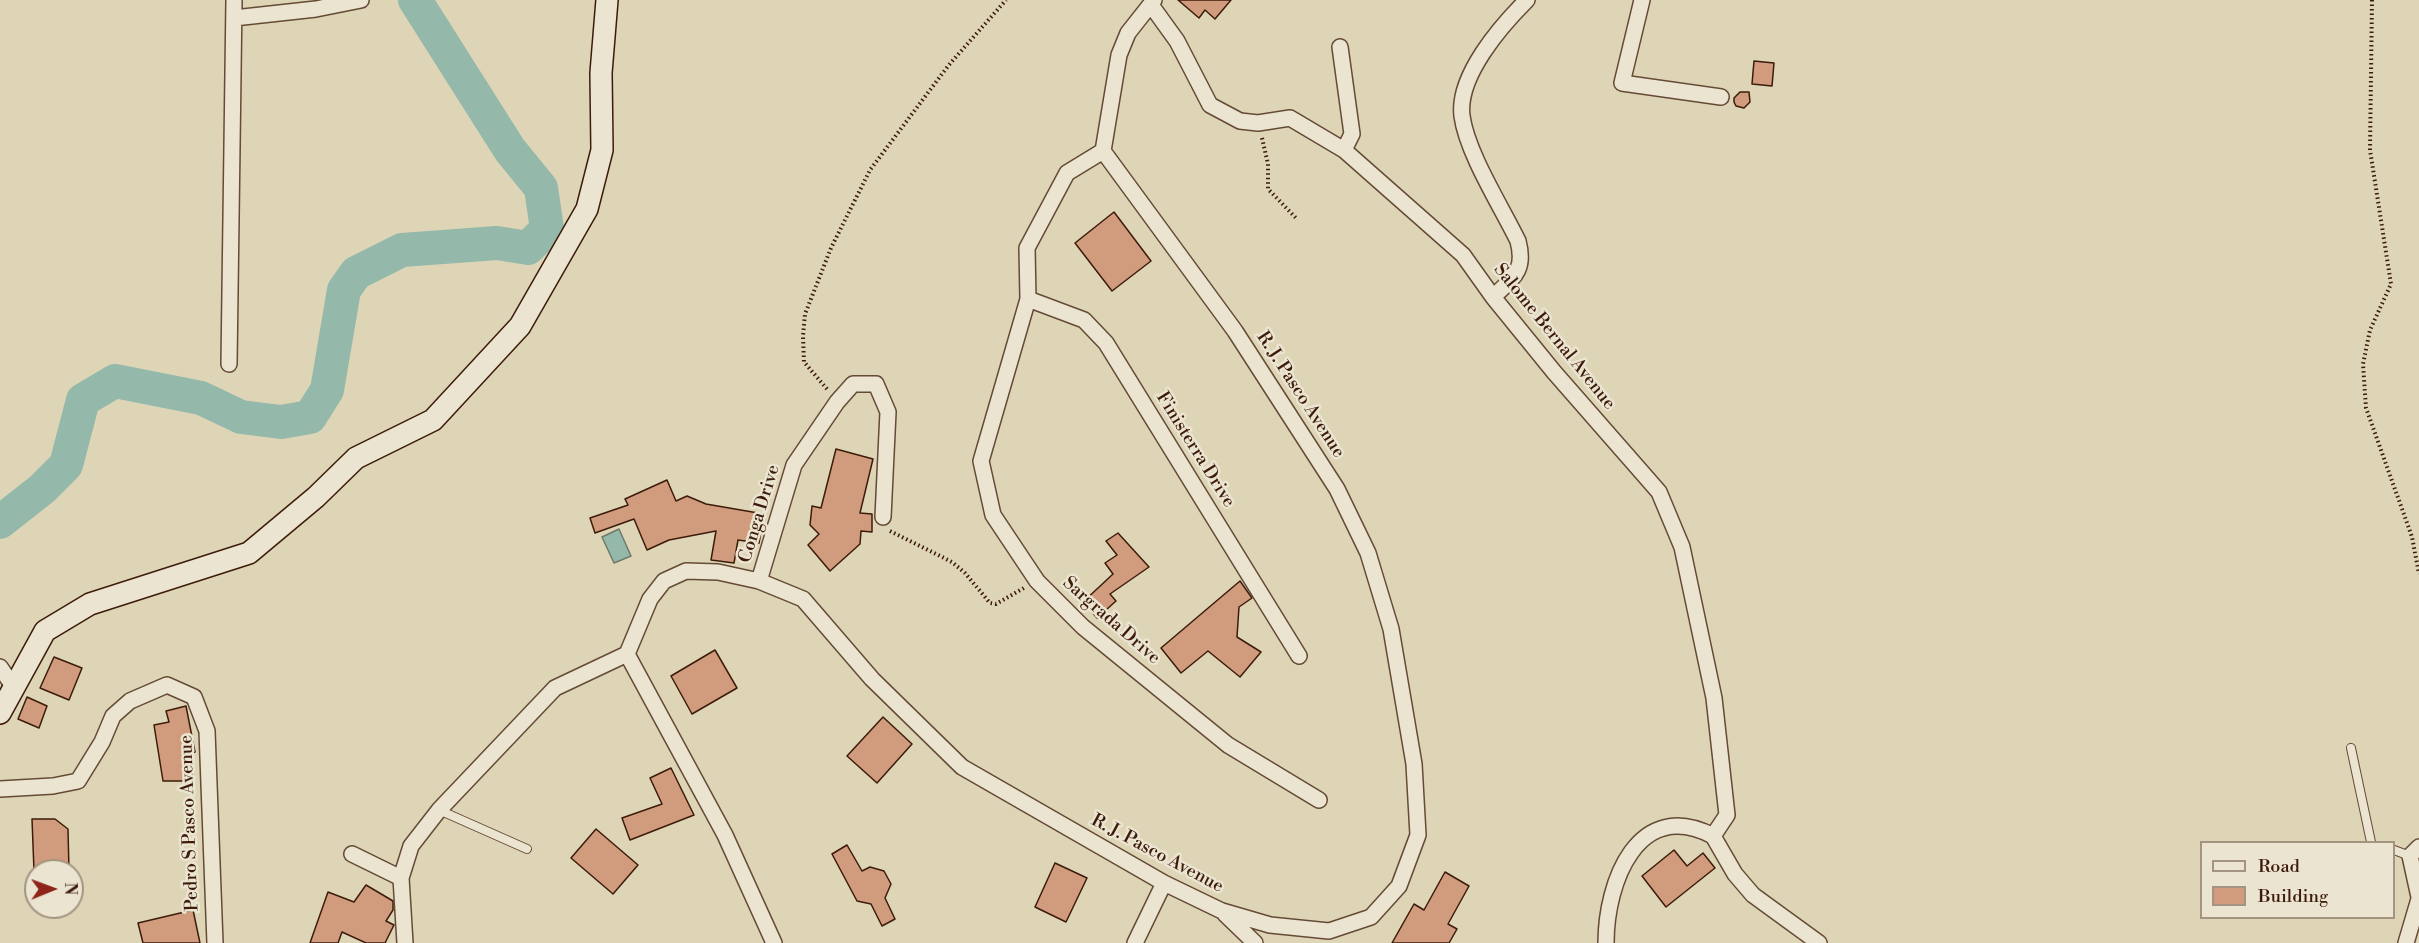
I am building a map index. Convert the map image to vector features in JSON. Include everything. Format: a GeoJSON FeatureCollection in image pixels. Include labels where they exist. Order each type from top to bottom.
{"type":"FeatureCollection","features":[{"type":"Feature","properties":{"kind":"street"},"geometry":{"type":"LineString","coordinates":[[229,364],[234,0]]}},
{"type":"Feature","properties":{"kind":"street"},"geometry":{"type":"LineString","coordinates":[[234,18],[316,9],[361,0]]}},
{"type":"Feature","properties":{"kind":"street"},"geometry":{"type":"LineString","coordinates":[[0,713],[45,631],[90,604],[249,553],[316,497],[356,458],[433,420],[520,326],[587,209],[602,150],[601,73],[607,0]]}},
{"type":"Feature","properties":{"kind":"street"},"geometry":{"type":"LineString","coordinates":[[1493,297],[1519,272],[1521,254],[1518,241],[1467,139],[1462,114],[1464,90],[1481,56],[1508,19],[1527,0]]}},
{"type":"Feature","properties":{"kind":"street"},"geometry":{"type":"LineString","coordinates":[[1642,0],[1622,83],[1721,97]]}},
{"type":"Feature","properties":{"kind":"street"},"geometry":{"type":"LineString","coordinates":[[1103,151],[1119,55],[1128,33],[1153,2]]}},
{"type":"Feature","properties":{"kind":"street","name":"Salome Bernal Avenue"},"geometry":{"type":"LineString","coordinates":[[1153,2],[1177,40],[1210,105],[1240,121],[1258,123],[1290,118],[1344,150],[1463,255],[1493,297],[1554,372],[1645,475],[1670,512],[1682,547],[1695,604],[1720,742],[1727,815],[1713,837]]}},
{"type":"Feature","properties":{"kind":"street"},"geometry":{"type":"LineString","coordinates":[[1340,47],[1352,134],[1344,150]]}},
{"type":"Feature","properties":{"kind":"street","name":"Sargrada Drive"},"geometry":{"type":"LineString","coordinates":[[1103,151],[1067,173],[1027,248],[1028,299],[981,461],[993,515],[1037,581],[1083,627],[1228,745],[1319,800]]}},
{"type":"Feature","properties":{"kind":"street","name":"R. J. Pasco Avenue"},"geometry":{"type":"LineString","coordinates":[[627,654],[650,599],[664,581],[686,572],[718,572],[759,581],[803,599],[872,679],[962,767],[1164,883],[1222,911],[1270,925],[1329,931],[1371,917],[1399,885],[1418,835],[1414,764],[1391,628],[1368,553],[1336,489],[1235,331],[1103,151]]}},
{"type":"Feature","properties":{"kind":"street","name":"Finisterra Drive"},"geometry":{"type":"LineString","coordinates":[[1028,299],[1084,320],[1106,343],[1299,656]]}},
{"type":"Feature","properties":{"kind":"street","name":"Conga Drive"},"geometry":{"type":"LineString","coordinates":[[759,581],[794,465],[837,402],[853,384],[876,384],[888,412],[883,517]]}},
{"type":"Feature","properties":{"kind":"street"},"geometry":{"type":"LineString","coordinates":[[405,943],[401,878],[411,846],[439,810],[555,688],[627,654],[724,835],[774,943]]}},
{"type":"Feature","properties":{"kind":"street"},"geometry":{"type":"LineString","coordinates":[[0,667],[15,689]]}},
{"type":"Feature","properties":{"kind":"street","name":"Pedro S Pasco Avenue"},"geometry":{"type":"LineString","coordinates":[[0,789],[52,786],[78,781],[102,742],[112,716],[130,701],[167,685],[194,697],[207,731],[215,943]]}},
{"type":"Feature","properties":{"kind":"street"},"geometry":{"type":"LineString","coordinates":[[1606,943],[1614,886],[1628,854],[1646,836],[1679,825],[1696,827],[1713,837],[1736,874],[1754,896],[1819,943]]}},
{"type":"Feature","properties":{"kind":"street"},"geometry":{"type":"LineString","coordinates":[[2406,943],[2419,898],[2415,852]]}},
{"type":"Feature","properties":{"kind":"street"},"geometry":{"type":"LineString","coordinates":[[352,854],[401,878]]}},
{"type":"Feature","properties":{"kind":"street"},"geometry":{"type":"LineString","coordinates":[[1135,943],[1164,883]]}},
{"type":"Feature","properties":{"kind":"street"},"geometry":{"type":"LineString","coordinates":[[1222,911],[1255,943]]}},
{"type":"Feature","properties":{"kind":"lane"},"geometry":{"type":"LineString","coordinates":[[2351,748],[2372,841]]}},
{"type":"Feature","properties":{"kind":"lane"},"geometry":{"type":"LineString","coordinates":[[439,810],[527,849]]}},
{"type":"Feature","properties":{"kind":"lane"},"geometry":{"type":"LineString","coordinates":[[2395,850],[2415,852]]}},
{"type":"Feature","properties":{"kind":"path"},"geometry":{"type":"LineString","coordinates":[[837,402],[804,362],[805,314],[831,248],[870,170],[948,66],[1006,0]]}},
{"type":"Feature","properties":{"kind":"path"},"geometry":{"type":"LineString","coordinates":[[2372,0],[2370,150],[2391,284],[2370,330],[2362,364],[2366,408],[2412,537],[2419,574]]}},
{"type":"Feature","properties":{"kind":"path"},"geometry":{"type":"LineString","coordinates":[[1258,123],[1268,164],[1268,189],[1296,218]]}},
{"type":"Feature","properties":{"kind":"path"},"geometry":{"type":"LineString","coordinates":[[883,517],[887,529],[951,562],[965,573],[990,603],[996,604],[1037,581]]}},
{"type":"Feature","properties":{"kind":"shaded area"},"geometry":{"type":"Polygon","coordinates":[[[619,529],[631,556],[614,563],[602,537],[619,529]]]}},
{"type":"Feature","properties":{"kind":"building"},"geometry":{"type":"Polygon","coordinates":[[[1178,0],[1231,0],[1215,19],[1205,10],[1199,18],[1178,0]]]}},
{"type":"Feature","properties":{"kind":"building"},"geometry":{"type":"Polygon","coordinates":[[[1754,61],[1774,63],[1772,86],[1752,84],[1754,61]]]}},
{"type":"Feature","properties":{"kind":"building"},"geometry":{"type":"Polygon","coordinates":[[[1740,92],[1749,92],[1750,102],[1744,108],[1736,106],[1734,102],[1734,98],[1740,92]]]}},
{"type":"Feature","properties":{"kind":"building"},"geometry":{"type":"Polygon","coordinates":[[[1114,212],[1151,261],[1112,291],[1075,243],[1114,212]]]}},
{"type":"Feature","properties":{"kind":"building"},"geometry":{"type":"Polygon","coordinates":[[[836,449],[873,459],[860,513],[872,514],[872,532],[861,531],[860,544],[830,571],[808,545],[819,534],[810,525],[812,506],[821,508],[836,449]]]}},
{"type":"Feature","properties":{"kind":"building"},"geometry":{"type":"Polygon","coordinates":[[[667,480],[676,501],[687,496],[706,504],[764,514],[759,543],[738,540],[734,563],[711,560],[716,531],[669,540],[647,550],[634,519],[595,533],[590,518],[628,505],[625,499],[667,480]]]}},
{"type":"Feature","properties":{"kind":"building"},"geometry":{"type":"Polygon","coordinates":[[[1118,533],[1149,567],[1110,594],[1116,601],[1097,618],[1083,602],[1113,574],[1105,563],[1117,555],[1106,541],[1118,533]]]}},
{"type":"Feature","properties":{"kind":"building"},"geometry":{"type":"Polygon","coordinates":[[[1240,581],[1252,598],[1239,607],[1237,637],[1261,652],[1240,677],[1208,651],[1181,673],[1161,648],[1240,581]]]}},
{"type":"Feature","properties":{"kind":"building"},"geometry":{"type":"Polygon","coordinates":[[[715,650],[737,688],[692,714],[671,676],[715,650]]]}},
{"type":"Feature","properties":{"kind":"building"},"geometry":{"type":"Polygon","coordinates":[[[54,657],[82,668],[69,700],[40,688],[54,657]]]}},
{"type":"Feature","properties":{"kind":"building"},"geometry":{"type":"Polygon","coordinates":[[[27,697],[47,706],[39,728],[18,719],[27,697]]]}},
{"type":"Feature","properties":{"kind":"building"},"geometry":{"type":"Polygon","coordinates":[[[186,706],[195,752],[191,753],[192,781],[163,781],[154,725],[169,722],[166,711],[186,706]]]}},
{"type":"Feature","properties":{"kind":"building"},"geometry":{"type":"Polygon","coordinates":[[[883,717],[912,744],[877,783],[847,756],[883,717]]]}},
{"type":"Feature","properties":{"kind":"building"},"geometry":{"type":"Polygon","coordinates":[[[671,768],[694,815],[630,840],[622,818],[662,804],[650,778],[671,768]]]}},
{"type":"Feature","properties":{"kind":"building"},"geometry":{"type":"Polygon","coordinates":[[[32,819],[55,819],[68,829],[69,859],[34,859],[32,819]]]}},
{"type":"Feature","properties":{"kind":"building"},"geometry":{"type":"Polygon","coordinates":[[[596,829],[638,865],[613,894],[571,858],[596,829]]]}},
{"type":"Feature","properties":{"kind":"building"},"geometry":{"type":"Polygon","coordinates":[[[847,845],[862,871],[870,867],[884,871],[891,884],[885,898],[895,919],[882,926],[871,904],[857,901],[832,854],[847,845]]]}},
{"type":"Feature","properties":{"kind":"building"},"geometry":{"type":"Polygon","coordinates":[[[1674,850],[1687,866],[1703,853],[1715,868],[1666,907],[1642,876],[1674,850]]]}},
{"type":"Feature","properties":{"kind":"building"},"geometry":{"type":"Polygon","coordinates":[[[1055,863],[1087,878],[1066,922],[1035,907],[1055,863]]]}},
{"type":"Feature","properties":{"kind":"building"},"geometry":{"type":"Polygon","coordinates":[[[1445,872],[1469,886],[1448,924],[1457,929],[1449,943],[1392,943],[1414,904],[1424,910],[1445,872]]]}},
{"type":"Feature","properties":{"kind":"building"},"geometry":{"type":"Polygon","coordinates":[[[366,885],[393,901],[393,910],[386,921],[394,925],[385,943],[366,943],[342,932],[338,943],[310,943],[328,892],[354,902],[366,885]]]}},
{"type":"Feature","properties":{"kind":"building"},"geometry":{"type":"Polygon","coordinates":[[[193,910],[200,943],[143,943],[138,923],[193,910]]]}},
{"type":"Feature","properties":{"kind":"waterway"},"geometry":{"type":"LineString","coordinates":[[0,522],[42,489],[66,465],[83,400],[115,381],[201,398],[241,417],[281,422],[310,417],[327,390],[344,290],[356,273],[402,250],[497,243],[528,248],[547,229],[541,188],[510,150],[415,0]]}}]}
